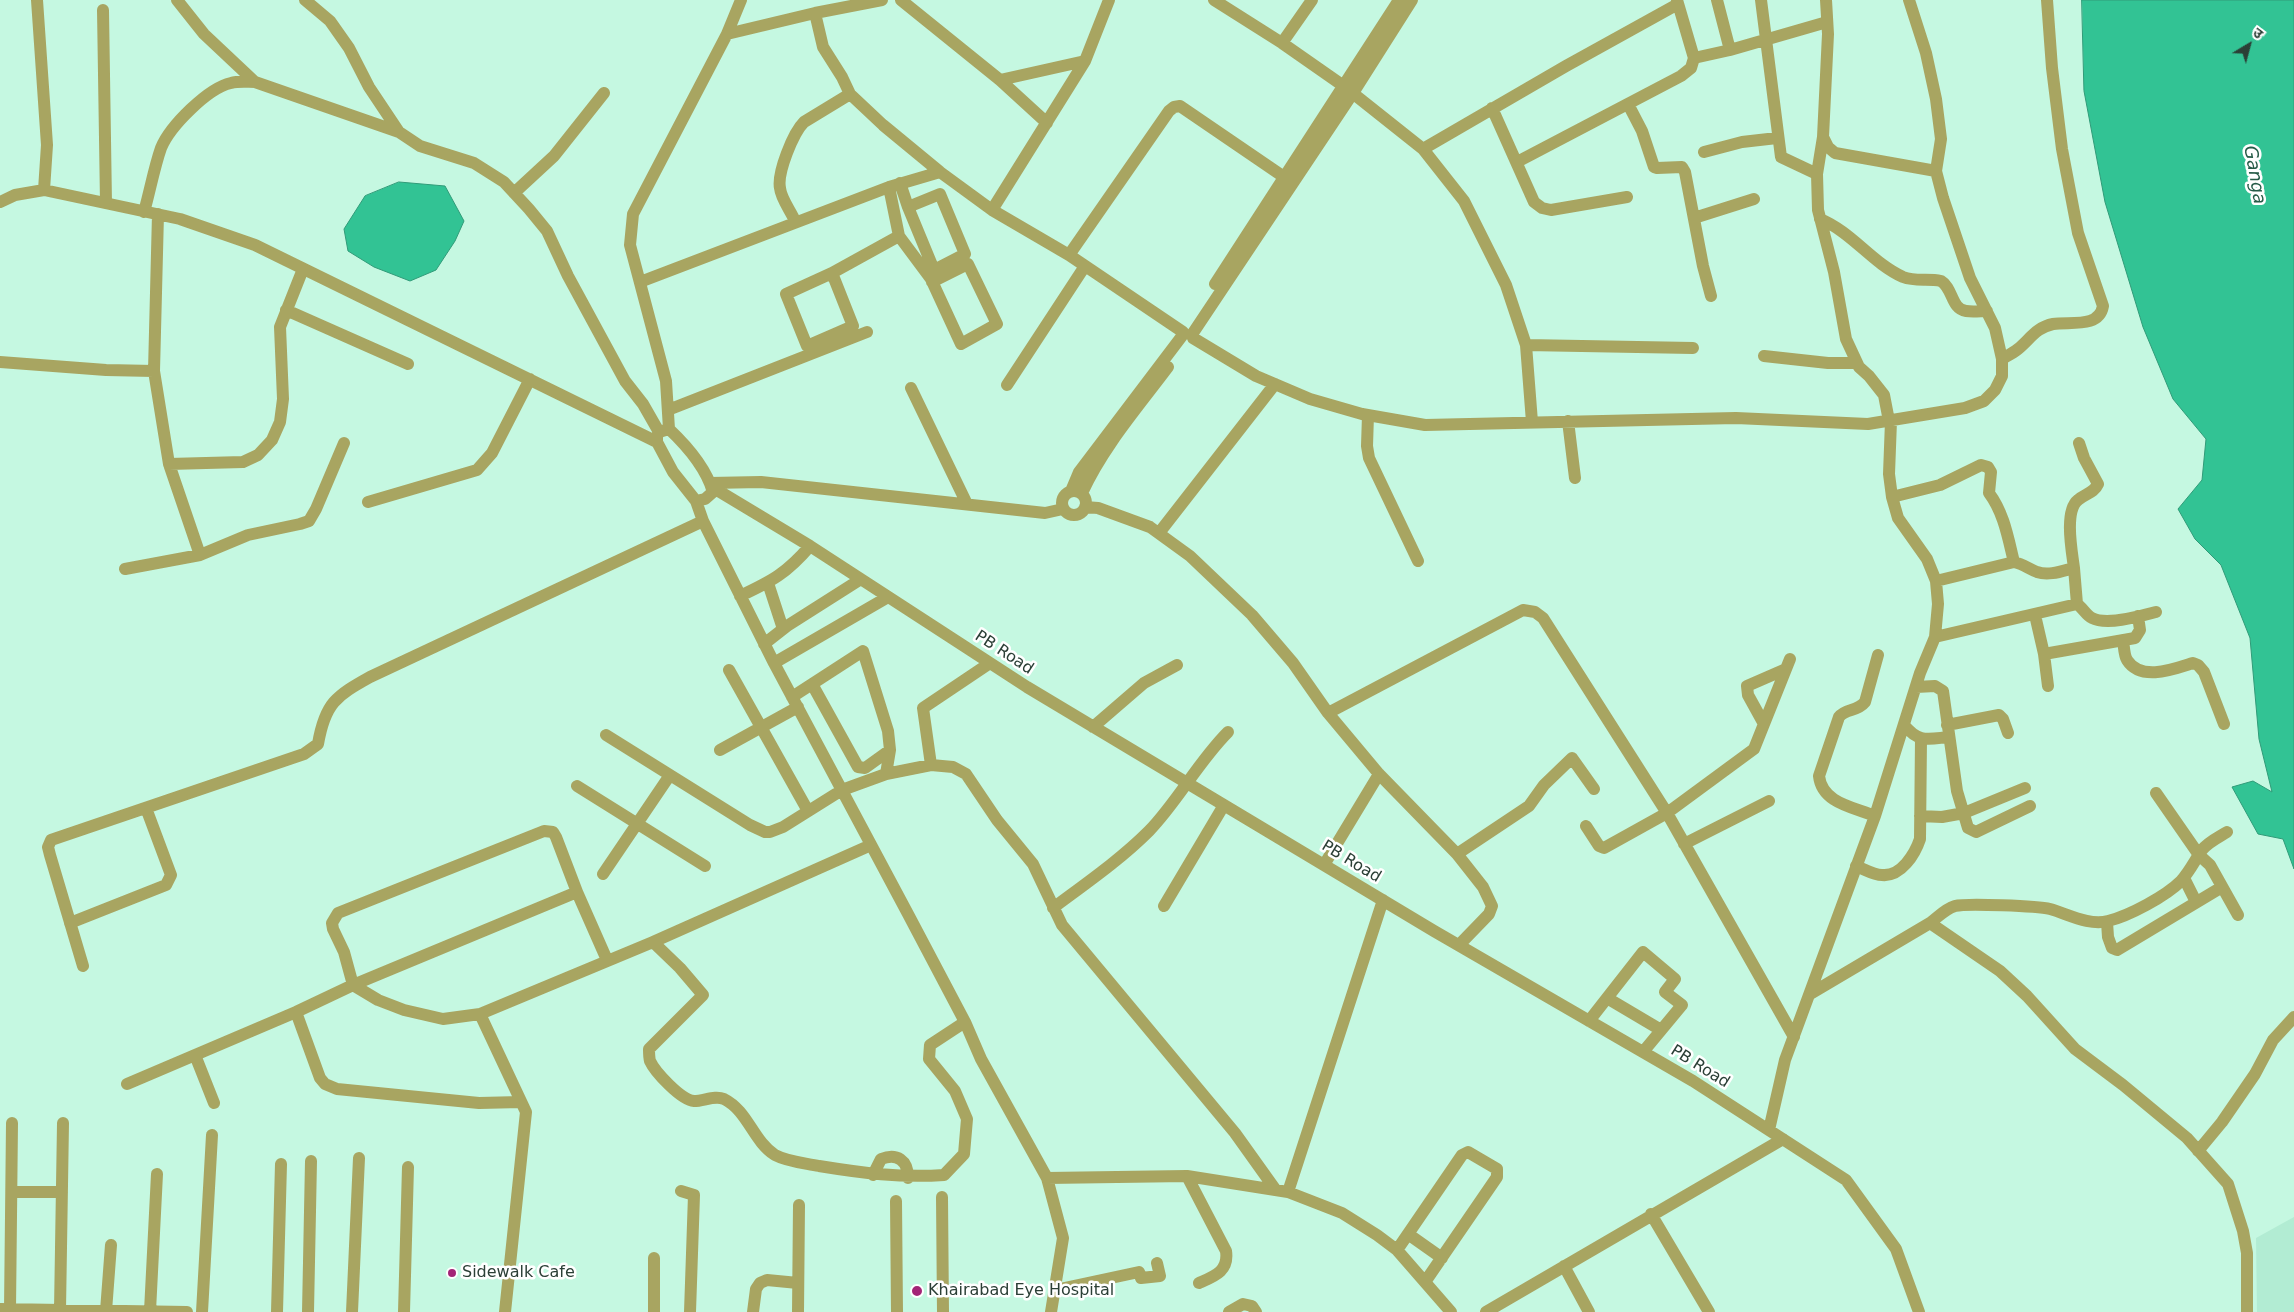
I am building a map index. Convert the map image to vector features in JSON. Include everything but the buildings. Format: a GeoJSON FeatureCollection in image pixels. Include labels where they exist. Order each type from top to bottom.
{"type":"FeatureCollection","features":[{"type":"Feature","properties":{"kind":"street"},"geometry":{"type":"LineString","coordinates":[[37,0],[47,145],[44,190]]}},
{"type":"Feature","properties":{"kind":"street"},"geometry":{"type":"LineString","coordinates":[[177,0],[204,34],[255,82]]}},
{"type":"Feature","properties":{"kind":"street"},"geometry":{"type":"LineString","coordinates":[[306,0],[330,21],[349,48],[369,87],[399,132]]}},
{"type":"Feature","properties":{"kind":"street"},"geometry":{"type":"LineString","coordinates":[[662,434],[668,410],[666,381],[630,245],[632,214],[727,34],[741,0]]}},
{"type":"Feature","properties":{"kind":"street"},"geometry":{"type":"LineString","coordinates":[[727,34],[815,13],[882,0]]}},
{"type":"Feature","properties":{"kind":"street"},"geometry":{"type":"LineString","coordinates":[[901,0],[1000,80],[1047,123]]}},
{"type":"Feature","properties":{"kind":"street"},"geometry":{"type":"LineString","coordinates":[[992,210],[1084,61],[1109,0]]}},
{"type":"Feature","properties":{"kind":"street"},"geometry":{"type":"LineString","coordinates":[[1214,0],[1234,5],[1282,43],[1349,90],[1423,150],[1464,202],[1506,285],[1526,345],[1532,422]]}},
{"type":"Feature","properties":{"kind":"street"},"geometry":{"type":"LineString","coordinates":[[1282,43],[1312,0]]}},
{"type":"Feature","properties":{"kind":"street"},"geometry":{"type":"LineString","coordinates":[[1188,335],[1284,176],[1349,90],[1399,0]]}},
{"type":"Feature","properties":{"kind":"street"},"geometry":{"type":"LineString","coordinates":[[1076,492],[1079,472],[1188,335],[1349,90],[1412,0]]}},
{"type":"Feature","properties":{"kind":"street"},"geometry":{"type":"LineString","coordinates":[[1717,0],[1730,50]]}},
{"type":"Feature","properties":{"kind":"street"},"geometry":{"type":"LineString","coordinates":[[1761,0],[1777,138],[1781,157],[1817,174]]}},
{"type":"Feature","properties":{"kind":"street"},"geometry":{"type":"LineString","coordinates":[[1769,1130],[1784,1065],[1875,816],[1916,687],[1935,637],[1938,604],[1936,581],[1927,559],[1898,518],[1892,497],[1889,474],[1890,421],[1884,395],[1857,363],[1846,339],[1834,272],[1820,219],[1817,174],[1823,137],[1826,0]]}},
{"type":"Feature","properties":{"kind":"street"},"geometry":{"type":"LineString","coordinates":[[815,13],[822,48],[842,77],[850,94],[940,172],[992,210],[1069,255],[1188,335],[1256,376],[1310,399],[1368,415],[1425,425],[1736,418],[1868,424],[1965,408],[1984,401],[1998,385],[2002,376],[2002,359],[1995,328],[1970,278],[1938,182],[1936,172],[1941,139],[1936,99],[1926,53],[1909,0]]}},
{"type":"Feature","properties":{"kind":"street"},"geometry":{"type":"LineString","coordinates":[[2002,359],[2018,349],[2041,328],[2052,324],[2095,319],[2102,313],[2103,306],[2078,233],[2062,149],[2052,68],[2048,0]]}},
{"type":"Feature","properties":{"kind":"street"},"geometry":{"type":"LineString","coordinates":[[1423,150],[1492,108],[1678,2],[1694,58],[1691,68],[1681,76],[1517,162]]}},
{"type":"Feature","properties":{"kind":"street"},"geometry":{"type":"LineString","coordinates":[[103,10],[106,202]]}},
{"type":"Feature","properties":{"kind":"street"},"geometry":{"type":"LineString","coordinates":[[1694,58],[1767,40],[1827,22]]}},
{"type":"Feature","properties":{"kind":"street"},"geometry":{"type":"LineString","coordinates":[[1000,80],[1084,61]]}},
{"type":"Feature","properties":{"kind":"street"},"geometry":{"type":"LineString","coordinates":[[144,212],[162,146],[171,131],[202,99],[214,90],[231,83],[255,82],[399,132],[420,146],[474,164],[504,182],[547,231],[568,276],[625,382],[643,404],[662,434],[673,472],[696,501],[703,521],[764,644],[965,1022],[981,1059],[1047,1178],[1063,1238],[1051,1312]]}},
{"type":"Feature","properties":{"kind":"street"},"geometry":{"type":"LineString","coordinates":[[514,193],[554,156],[604,93]]}},
{"type":"Feature","properties":{"kind":"street"},"geometry":{"type":"LineString","coordinates":[[795,221],[780,189],[781,174],[792,141],[798,128],[804,122],[850,94]]}},
{"type":"Feature","properties":{"kind":"street"},"geometry":{"type":"LineString","coordinates":[[1628,104],[1642,132],[1654,167],[1682,167],[1686,172],[1703,266],[1711,296]]}},
{"type":"Feature","properties":{"kind":"street"},"geometry":{"type":"LineString","coordinates":[[1069,255],[1169,111],[1174,107],[1180,106],[1284,176]]}},
{"type":"Feature","properties":{"kind":"street"},"geometry":{"type":"LineString","coordinates":[[1492,108],[1534,202],[1542,208],[1551,210],[1627,197]]}},
{"type":"Feature","properties":{"kind":"street"},"geometry":{"type":"LineString","coordinates":[[1823,137],[1828,147],[1834,153],[1936,172]]}},
{"type":"Feature","properties":{"kind":"street"},"geometry":{"type":"LineString","coordinates":[[1704,152],[1742,142],[1777,138]]}},
{"type":"Feature","properties":{"kind":"street"},"geometry":{"type":"LineString","coordinates":[[640,282],[795,221],[894,185],[940,172]]}},
{"type":"Feature","properties":{"kind":"street"},"geometry":{"type":"LineString","coordinates":[[894,185],[908,207],[934,270],[965,254],[940,194],[908,207]]}},
{"type":"Feature","properties":{"kind":"street"},"geometry":{"type":"LineString","coordinates":[[894,185],[899,236],[932,282],[961,344],[997,324],[968,264],[932,282]]}},
{"type":"Feature","properties":{"kind":"street"},"geometry":{"type":"LineString","coordinates":[[0,202],[15,195],[44,190],[180,219],[255,246],[530,379],[662,434],[689,451],[711,485],[713,492],[696,501]]}},
{"type":"Feature","properties":{"kind":"street"},"geometry":{"type":"LineString","coordinates":[[1694,218],[1754,199]]}},
{"type":"Feature","properties":{"kind":"street"},"geometry":{"type":"LineString","coordinates":[[158,214],[154,371],[169,464],[200,555]]}},
{"type":"Feature","properties":{"kind":"street"},"geometry":{"type":"LineString","coordinates":[[1820,219],[1842,232],[1865,252],[1895,273],[1918,281],[1941,281],[1949,289],[1955,304],[1960,309],[1965,311],[1987,311]]}},
{"type":"Feature","properties":{"kind":"street"},"geometry":{"type":"LineString","coordinates":[[832,273],[853,326],[807,346],[786,294],[832,273],[899,236]]}},
{"type":"Feature","properties":{"kind":"street"},"geometry":{"type":"LineString","coordinates":[[1007,384],[1085,266]]}},
{"type":"Feature","properties":{"kind":"street"},"geometry":{"type":"LineString","coordinates":[[169,464],[242,462],[258,455],[272,440],[280,422],[284,399],[280,327],[303,269]]}},
{"type":"Feature","properties":{"kind":"street"},"geometry":{"type":"LineString","coordinates":[[286,310],[408,364]]}},
{"type":"Feature","properties":{"kind":"street"},"geometry":{"type":"LineString","coordinates":[[668,410],[867,332]]}},
{"type":"Feature","properties":{"kind":"street"},"geometry":{"type":"LineString","coordinates":[[1526,345],[1693,348]]}},
{"type":"Feature","properties":{"kind":"street"},"geometry":{"type":"LineString","coordinates":[[1764,356],[1828,363],[1857,363]]}},
{"type":"Feature","properties":{"kind":"street"},"geometry":{"type":"LineString","coordinates":[[0,362],[106,370],[154,371]]}},
{"type":"Feature","properties":{"kind":"street"},"geometry":{"type":"LineString","coordinates":[[368,502],[477,470],[492,453],[530,379]]}},
{"type":"Feature","properties":{"kind":"street"},"geometry":{"type":"LineString","coordinates":[[1158,533],[1275,384]]}},
{"type":"Feature","properties":{"kind":"street"},"geometry":{"type":"LineString","coordinates":[[911,388],[968,504]]}},
{"type":"Feature","properties":{"kind":"street"},"geometry":{"type":"LineString","coordinates":[[1368,415],[1366,446],[1369,458],[1418,561]]}},
{"type":"Feature","properties":{"kind":"street"},"geometry":{"type":"LineString","coordinates":[[1568,421],[1574,478]]}},
{"type":"Feature","properties":{"kind":"street"},"geometry":{"type":"LineString","coordinates":[[125,570],[200,555],[248,535],[300,524],[309,520],[316,509],[344,443]]}},
{"type":"Feature","properties":{"kind":"street"},"geometry":{"type":"LineString","coordinates":[[2079,443],[2084,458],[2098,484],[2091,493],[2077,501],[2070,512],[2078,604],[2089,616],[2096,620],[2106,621],[2156,612]]}},
{"type":"Feature","properties":{"kind":"street"},"geometry":{"type":"LineString","coordinates":[[1892,497],[1940,485],[1981,465],[1988,467],[1991,472],[1988,493],[1997,504],[2014,562]]}},
{"type":"Feature","properties":{"kind":"street"},"geometry":{"type":"LineString","coordinates":[[711,485],[762,482],[1045,513],[1063,509],[1073,515],[1080,513],[1085,507],[1086,500],[1076,492]]}},
{"type":"Feature","properties":{"kind":"street","name":"PB Road"},"geometry":{"type":"LineString","coordinates":[[711,485],[1093,727],[1459,945],[1693,1081],[1846,1180],[1896,1249],[1918,1312]]}},
{"type":"Feature","properties":{"kind":"street"},"geometry":{"type":"LineString","coordinates":[[1063,509],[1062,498],[1076,492]]}},
{"type":"Feature","properties":{"kind":"street"},"geometry":{"type":"LineString","coordinates":[[1085,507],[1098,508],[1150,527],[1190,556],[1252,615],[1293,663],[1328,713],[1379,774],[1457,854],[1483,886],[1492,906],[1489,914],[1459,945]]}},
{"type":"Feature","properties":{"kind":"street"},"geometry":{"type":"LineString","coordinates":[[83,966],[50,855],[48,847],[51,840],[304,754],[318,744],[324,716],[342,692],[370,677],[703,521]]}},
{"type":"Feature","properties":{"kind":"street"},"geometry":{"type":"LineString","coordinates":[[740,596],[778,578],[795,564],[810,546]]}},
{"type":"Feature","properties":{"kind":"street"},"geometry":{"type":"LineString","coordinates":[[1936,581],[2014,562],[2025,564],[2036,572],[2048,574],[2074,568]]}},
{"type":"Feature","properties":{"kind":"street"},"geometry":{"type":"LineString","coordinates":[[764,644],[783,629],[861,579]]}},
{"type":"Feature","properties":{"kind":"street"},"geometry":{"type":"LineString","coordinates":[[768,583],[783,629]]}},
{"type":"Feature","properties":{"kind":"street"},"geometry":{"type":"LineString","coordinates":[[774,663],[888,597]]}},
{"type":"Feature","properties":{"kind":"street"},"geometry":{"type":"LineString","coordinates":[[1935,637],[2078,604]]}},
{"type":"Feature","properties":{"kind":"street"},"geometry":{"type":"LineString","coordinates":[[1328,713],[1522,610],[1535,612],[1543,618],[1667,813],[1794,1037]]}},
{"type":"Feature","properties":{"kind":"street"},"geometry":{"type":"LineString","coordinates":[[2035,615],[2044,654],[2048,686]]}},
{"type":"Feature","properties":{"kind":"street"},"geometry":{"type":"LineString","coordinates":[[2044,654],[2135,638],[2139,634],[2141,627],[2138,616]]}},
{"type":"Feature","properties":{"kind":"street"},"geometry":{"type":"LineString","coordinates":[[2123,640],[2126,658],[2134,667],[2143,672],[2156,672],[2193,663],[2198,665],[2204,672],[2224,724]]}},
{"type":"Feature","properties":{"kind":"street"},"geometry":{"type":"LineString","coordinates":[[720,750],[761,727],[795,702],[812,684],[863,650],[888,731],[890,750],[886,774]]}},
{"type":"Feature","properties":{"kind":"street"},"geometry":{"type":"LineString","coordinates":[[1875,816],[1834,800],[1820,786],[1819,776],[1839,717],[1846,711],[1856,710],[1865,702],[1878,655]]}},
{"type":"Feature","properties":{"kind":"street"},"geometry":{"type":"LineString","coordinates":[[931,765],[923,708],[990,663]]}},
{"type":"Feature","properties":{"kind":"street"},"geometry":{"type":"LineString","coordinates":[[1586,826],[1599,846],[1604,848],[1667,813],[1754,750],[1788,664],[1747,686],[1748,695],[1764,724]]}},
{"type":"Feature","properties":{"kind":"street"},"geometry":{"type":"LineString","coordinates":[[1093,727],[1144,683],[1177,665]]}},
{"type":"Feature","properties":{"kind":"street"},"geometry":{"type":"LineString","coordinates":[[729,670],[808,811]]}},
{"type":"Feature","properties":{"kind":"street"},"geometry":{"type":"LineString","coordinates":[[812,684],[858,767],[865,768],[890,750]]}},
{"type":"Feature","properties":{"kind":"street"},"geometry":{"type":"LineString","coordinates":[[1916,687],[1935,686],[1943,690],[1957,791],[1968,828],[1976,832],[2030,806]]}},
{"type":"Feature","properties":{"kind":"street"},"geometry":{"type":"LineString","coordinates":[[1904,725],[1912,734],[1921,739],[1999,714],[2004,719],[2008,734]]}},
{"type":"Feature","properties":{"kind":"street"},"geometry":{"type":"LineString","coordinates":[[1053,908],[1148,832],[1174,803],[1187,783],[1228,732]]}},
{"type":"Feature","properties":{"kind":"street"},"geometry":{"type":"LineString","coordinates":[[606,735],[750,826],[765,832],[783,827],[842,790],[886,774],[931,765],[953,767],[966,774],[997,820],[1033,864],[1062,925],[1235,1133],[1275,1189]]}},
{"type":"Feature","properties":{"kind":"street"},"geometry":{"type":"LineString","coordinates":[[1856,866],[1881,876],[1891,874],[1900,870],[1917,847],[1920,839],[1921,739]]}},
{"type":"Feature","properties":{"kind":"street"},"geometry":{"type":"LineString","coordinates":[[1457,854],[1530,806],[1544,785],[1572,758],[1594,789]]}},
{"type":"Feature","properties":{"kind":"street"},"geometry":{"type":"LineString","coordinates":[[1324,865],[1379,774]]}},
{"type":"Feature","properties":{"kind":"street"},"geometry":{"type":"LineString","coordinates":[[603,874],[670,775]]}},
{"type":"Feature","properties":{"kind":"street"},"geometry":{"type":"LineString","coordinates":[[577,786],[705,866]]}},
{"type":"Feature","properties":{"kind":"street"},"geometry":{"type":"LineString","coordinates":[[1920,816],[1942,817],[1964,813],[2025,788]]}},
{"type":"Feature","properties":{"kind":"street"},"geometry":{"type":"LineString","coordinates":[[2156,792],[2199,855],[2210,865],[2238,915]]}},
{"type":"Feature","properties":{"kind":"street"},"geometry":{"type":"LineString","coordinates":[[1684,844],[1769,801]]}},
{"type":"Feature","properties":{"kind":"street"},"geometry":{"type":"LineString","coordinates":[[1164,906],[1224,805]]}},
{"type":"Feature","properties":{"kind":"street"},"geometry":{"type":"LineString","coordinates":[[70,922],[166,885],[169,881],[171,875],[146,808]]}},
{"type":"Feature","properties":{"kind":"street"},"geometry":{"type":"LineString","coordinates":[[607,960],[577,892],[554,832],[544,831],[338,913],[332,924],[344,952],[353,985],[378,1000],[404,1010],[443,1019],[480,1014],[653,942],[871,845]]}},
{"type":"Feature","properties":{"kind":"street"},"geometry":{"type":"LineString","coordinates":[[1810,994],[1956,906],[2048,908],[2076,918],[2096,922],[2107,922],[2121,917],[2169,891],[2184,878],[2203,848],[2227,832]]}},
{"type":"Feature","properties":{"kind":"street"},"geometry":{"type":"LineString","coordinates":[[2184,878],[2196,902]]}},
{"type":"Feature","properties":{"kind":"street"},"geometry":{"type":"LineString","coordinates":[[2107,922],[2108,937],[2112,948],[2117,950],[2222,886]]}},
{"type":"Feature","properties":{"kind":"street"},"geometry":{"type":"LineString","coordinates":[[126,1084],[296,1012],[353,985],[577,892]]}},
{"type":"Feature","properties":{"kind":"street"},"geometry":{"type":"LineString","coordinates":[[1288,1192],[1383,900]]}},
{"type":"Feature","properties":{"kind":"street"},"geometry":{"type":"LineString","coordinates":[[1930,923],[2000,971],[2027,996],[2076,1049],[2187,1138],[2228,1184],[2236,1206],[2247,1253],[2247,1312]]}},
{"type":"Feature","properties":{"kind":"street"},"geometry":{"type":"LineString","coordinates":[[653,942],[680,968],[703,995],[649,1049],[650,1060],[675,1090],[686,1098],[695,1101],[722,1098],[738,1109],[760,1142],[775,1155],[796,1162],[873,1175],[908,1178],[944,1176],[964,1154],[966,1119],[955,1091],[929,1059],[928,1050],[930,1045],[965,1022]]}},
{"type":"Feature","properties":{"kind":"street"},"geometry":{"type":"LineString","coordinates":[[1590,1021],[1643,952],[1675,979],[1665,992],[1682,1006],[1643,1052]]}},
{"type":"Feature","properties":{"kind":"street"},"geometry":{"type":"LineString","coordinates":[[1607,998],[1661,1030]]}},
{"type":"Feature","properties":{"kind":"street"},"geometry":{"type":"LineString","coordinates":[[296,1012],[320,1078],[325,1084],[337,1089],[478,1103],[521,1102]]}},
{"type":"Feature","properties":{"kind":"street"},"geometry":{"type":"LineString","coordinates":[[480,1014],[526,1112],[505,1312]]}},
{"type":"Feature","properties":{"kind":"street"},"geometry":{"type":"LineString","coordinates":[[2198,1151],[2222,1122],[2255,1074],[2273,1040],[2294,1017]]}},
{"type":"Feature","properties":{"kind":"street"},"geometry":{"type":"LineString","coordinates":[[195,1055],[214,1103]]}},
{"type":"Feature","properties":{"kind":"street"},"geometry":{"type":"LineString","coordinates":[[60,1310],[63,1122]]}},
{"type":"Feature","properties":{"kind":"street"},"geometry":{"type":"LineString","coordinates":[[12,1123],[12,1192],[5,1309],[187,1312]]}},
{"type":"Feature","properties":{"kind":"street"},"geometry":{"type":"LineString","coordinates":[[202,1312],[212,1135]]}},
{"type":"Feature","properties":{"kind":"street"},"geometry":{"type":"LineString","coordinates":[[1486,1312],[1500,1308],[1564,1266],[1651,1214],[1783,1139]]}},
{"type":"Feature","properties":{"kind":"street"},"geometry":{"type":"LineString","coordinates":[[1397,1250],[1462,1155],[1466,1152],[1497,1169],[1497,1176],[1425,1282]]}},
{"type":"Feature","properties":{"kind":"street"},"geometry":{"type":"LineString","coordinates":[[873,1175],[881,1159],[896,1156],[902,1160],[908,1170],[908,1178]]}},
{"type":"Feature","properties":{"kind":"street"},"geometry":{"type":"LineString","coordinates":[[352,1312],[359,1158]]}},
{"type":"Feature","properties":{"kind":"street"},"geometry":{"type":"LineString","coordinates":[[308,1312],[311,1161]]}},
{"type":"Feature","properties":{"kind":"street"},"geometry":{"type":"LineString","coordinates":[[277,1312],[281,1164]]}},
{"type":"Feature","properties":{"kind":"street"},"geometry":{"type":"LineString","coordinates":[[404,1312],[408,1167]]}},
{"type":"Feature","properties":{"kind":"street"},"geometry":{"type":"LineString","coordinates":[[150,1311],[157,1174]]}},
{"type":"Feature","properties":{"kind":"street"},"geometry":{"type":"LineString","coordinates":[[1047,1178],[1187,1176],[1288,1192],[1342,1213],[1397,1250],[1451,1312]]}},
{"type":"Feature","properties":{"kind":"street"},"geometry":{"type":"LineString","coordinates":[[1187,1176],[1226,1251],[1227,1260],[1225,1267],[1218,1274],[1199,1283]]}},
{"type":"Feature","properties":{"kind":"street"},"geometry":{"type":"LineString","coordinates":[[681,1191],[694,1195],[690,1312]]}},
{"type":"Feature","properties":{"kind":"street"},"geometry":{"type":"LineString","coordinates":[[12,1192],[62,1192]]}},
{"type":"Feature","properties":{"kind":"street"},"geometry":{"type":"LineString","coordinates":[[942,1197],[943,1312]]}},
{"type":"Feature","properties":{"kind":"street"},"geometry":{"type":"LineString","coordinates":[[896,1201],[897,1312]]}},
{"type":"Feature","properties":{"kind":"street"},"geometry":{"type":"LineString","coordinates":[[798,1312],[799,1205]]}},
{"type":"Feature","properties":{"kind":"street"},"geometry":{"type":"LineString","coordinates":[[1651,1214],[1709,1312]]}},
{"type":"Feature","properties":{"kind":"street"},"geometry":{"type":"LineString","coordinates":[[1408,1234],[1442,1258]]}},
{"type":"Feature","properties":{"kind":"street"},"geometry":{"type":"LineString","coordinates":[[106,1311],[111,1244]]}},
{"type":"Feature","properties":{"kind":"street"},"geometry":{"type":"LineString","coordinates":[[654,1258],[654,1312]]}},
{"type":"Feature","properties":{"kind":"street"},"geometry":{"type":"LineString","coordinates":[[1055,1290],[1139,1272],[1141,1278],[1160,1276],[1157,1263]]}},
{"type":"Feature","properties":{"kind":"street"},"geometry":{"type":"LineString","coordinates":[[1564,1266],[1589,1312]]}},
{"type":"Feature","properties":{"kind":"street"},"geometry":{"type":"LineString","coordinates":[[753,1312],[756,1289],[760,1283],[767,1280],[798,1283]]}},
{"type":"Feature","properties":{"kind":"street"},"geometry":{"type":"LineString","coordinates":[[1229,1312],[1243,1304],[1252,1306],[1256,1312]]}},
{"type":"Feature","properties":{"kind":"shaded area"},"geometry":{"type":"Polygon","coordinates":[[[2294,1217],[2294,1312],[2257,1312],[2256,1238],[2294,1217]]]}},
{"type":"Feature","properties":{"kind":"water","name":"Ganga"},"geometry":{"type":"Polygon","coordinates":[[[2082,0],[2294,0],[2294,869],[2283,839],[2258,834],[2232,787],[2253,781],[2272,792],[2259,739],[2250,638],[2221,565],[2195,539],[2178,509],[2202,480],[2206,439],[2173,399],[2143,327],[2105,202],[2084,91],[2082,0]]]}},
{"type":"Feature","properties":{"kind":"water"},"geometry":{"type":"Polygon","coordinates":[[[399,182],[445,186],[464,221],[455,241],[436,270],[410,281],[374,267],[348,251],[344,229],[365,196],[399,182]]]}},
{"type":"Feature","properties":{"kind":"place","name":"Sidewalk Cafe"},"geometry":{"type":"Point","coordinates":[452,1273]}},
{"type":"Feature","properties":{"kind":"place","name":"Khairabad Eye Hospital"},"geometry":{"type":"Point","coordinates":[917,1291]}}]}
